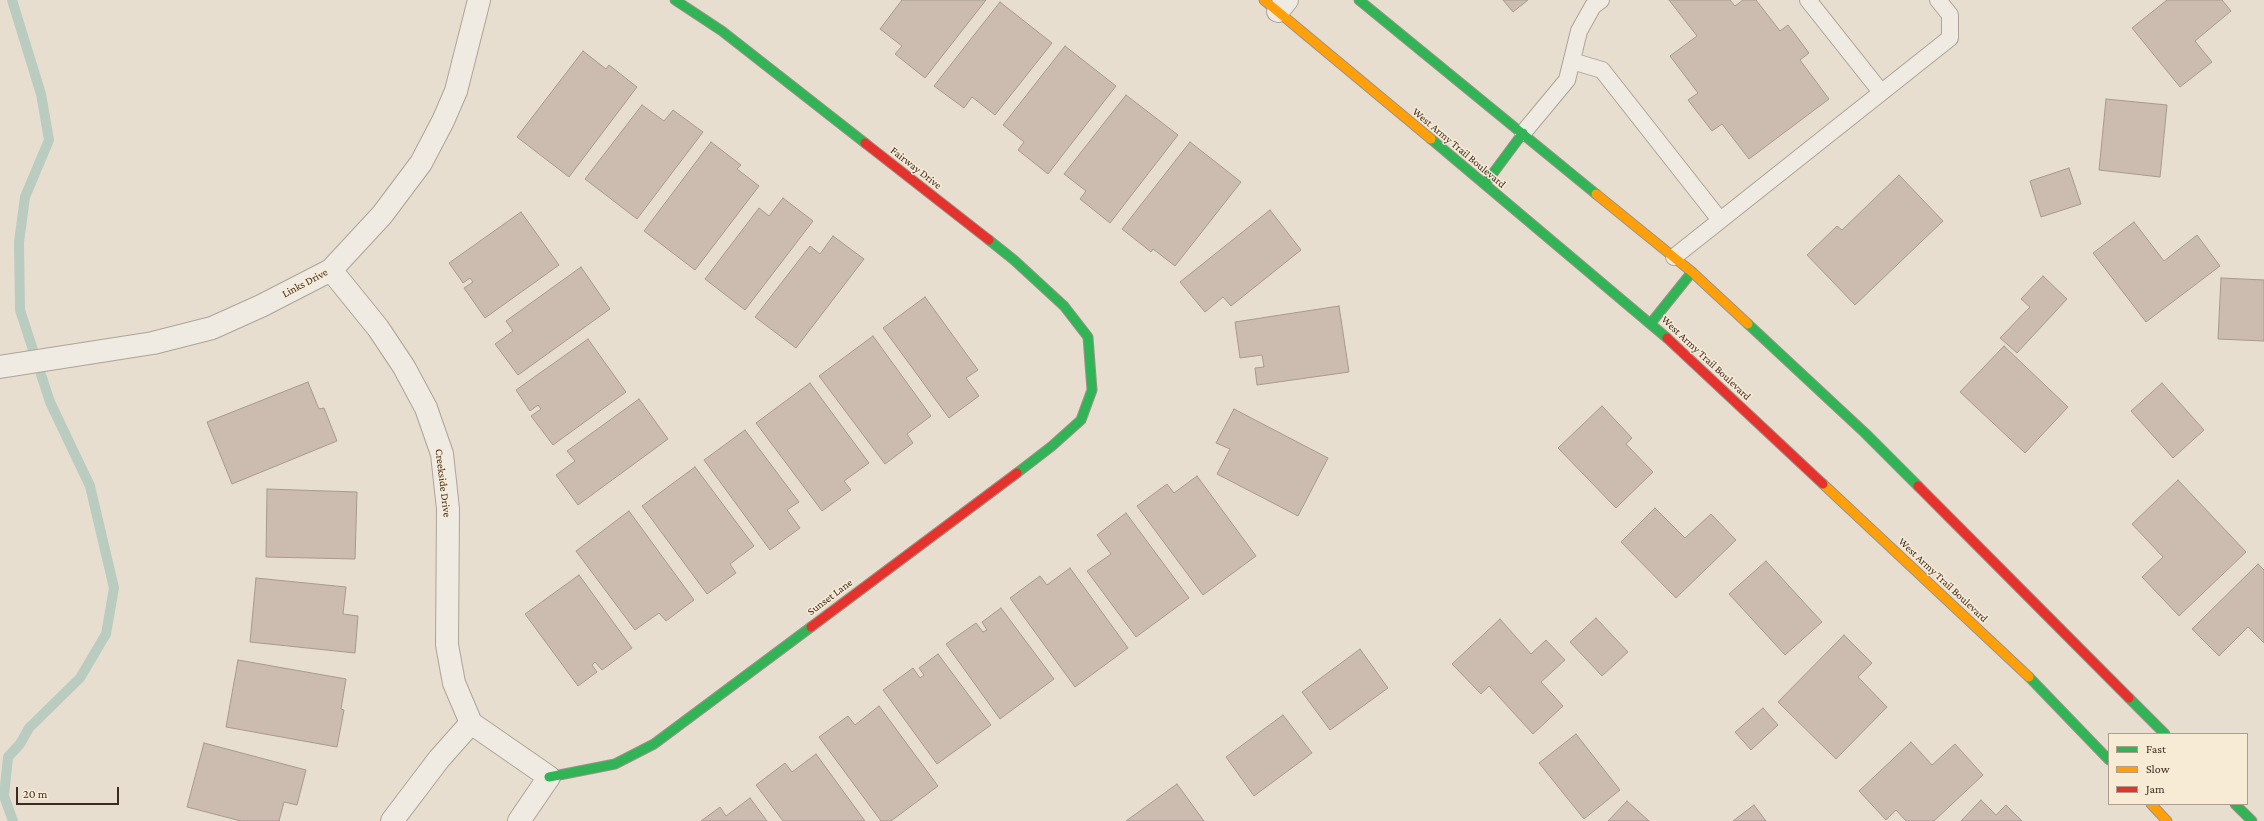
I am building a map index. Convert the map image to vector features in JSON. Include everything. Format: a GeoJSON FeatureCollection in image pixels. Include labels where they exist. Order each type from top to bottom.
{"type":"FeatureCollection","features":[{"type":"Feature","properties":{"kind":"main road","name":"Fairway Drive"},"geometry":{"type":"LineString","coordinates":[[675,0],[722,31],[1002,251],[1064,306],[1088,338],[1092,390]]}},
{"type":"Feature","properties":{"kind":"main road"},"geometry":{"type":"LineString","coordinates":[[1359,0],[1692,272],[1865,433],[2164,733]]}},
{"type":"Feature","properties":{"kind":"main road","name":"West Army Trail Boulevard"},"geometry":{"type":"LineString","coordinates":[[1276,4],[1485,184],[1651,323],[2032,680],[2108,759]]}},
{"type":"Feature","properties":{"kind":"main road"},"geometry":{"type":"LineString","coordinates":[[1485,184],[1523,133]]}},
{"type":"Feature","properties":{"kind":"main road"},"geometry":{"type":"LineString","coordinates":[[1651,323],[1692,272]]}},
{"type":"Feature","properties":{"kind":"main road","name":"Sunset Lane"},"geometry":{"type":"LineString","coordinates":[[550,777],[615,764],[654,744],[1052,446],[1081,420],[1092,390]]}},
{"type":"Feature","properties":{"kind":"main road"},"geometry":{"type":"LineString","coordinates":[[2152,805],[2167,821]]}},
{"type":"Feature","properties":{"kind":"main road"},"geometry":{"type":"LineString","coordinates":[[2236,805],[2252,821]]}},
{"type":"Feature","properties":{"kind":"street","name":"Links Drive"},"geometry":{"type":"LineString","coordinates":[[0,367],[153,343],[212,328],[261,306],[331,270],[382,215],[421,163],[443,121],[456,91],[479,0]]}},
{"type":"Feature","properties":{"kind":"street","name":"Creekside Drive"},"geometry":{"type":"LineString","coordinates":[[331,270],[378,328],[404,367],[426,408],[442,454],[448,509],[447,645],[454,683],[471,723]]}},
{"type":"Feature","properties":{"kind":"street"},"geometry":{"type":"LineString","coordinates":[[392,821],[439,759],[471,723],[550,777],[519,821]]}},
{"type":"Feature","properties":{"kind":"lane"},"geometry":{"type":"LineString","coordinates":[[1523,133],[1567,80],[1579,31],[1593,6],[1601,0]]}},
{"type":"Feature","properties":{"kind":"lane"},"geometry":{"type":"LineString","coordinates":[[1808,0],[1881,92]]}},
{"type":"Feature","properties":{"kind":"lane"},"geometry":{"type":"LineString","coordinates":[[1674,257],[1950,38],[1950,15],[1938,0]]}},
{"type":"Feature","properties":{"kind":"lane"},"geometry":{"type":"LineString","coordinates":[[1572,61],[1602,70],[1720,220]]}},
{"type":"Feature","properties":{"kind":"building"},"geometry":{"type":"Polygon","coordinates":[[[902,0],[986,0],[925,78],[895,54],[902,46],[880,29],[902,0]]]}},
{"type":"Feature","properties":{"kind":"building"},"geometry":{"type":"Polygon","coordinates":[[[1503,0],[1528,0],[1513,12],[1503,0]]]}},
{"type":"Feature","properties":{"kind":"building"},"geometry":{"type":"Polygon","coordinates":[[[1669,0],[1730,0],[1735,6],[1743,0],[1756,0],[1780,31],[1788,25],[1809,53],[1800,60],[1829,99],[1749,159],[1722,124],[1712,131],[1688,100],[1698,93],[1670,56],[1697,36],[1669,0]]]}},
{"type":"Feature","properties":{"kind":"building"},"geometry":{"type":"Polygon","coordinates":[[[2167,0],[2222,0],[2231,11],[2195,41],[2212,62],[2180,87],[2132,28],[2167,0]]]}},
{"type":"Feature","properties":{"kind":"building"},"geometry":{"type":"Polygon","coordinates":[[[1000,2],[1052,43],[995,115],[972,97],[964,108],[934,86],[1000,2]]]}},
{"type":"Feature","properties":{"kind":"building"},"geometry":{"type":"Polygon","coordinates":[[[1065,46],[1116,86],[1048,174],[1018,150],[1024,142],[1003,125],[1065,46]]]}},
{"type":"Feature","properties":{"kind":"building"},"geometry":{"type":"Polygon","coordinates":[[[583,51],[606,69],[609,65],[637,87],[569,177],[517,137],[583,51]]]}},
{"type":"Feature","properties":{"kind":"building"},"geometry":{"type":"Polygon","coordinates":[[[1126,95],[1178,135],[1110,223],[1080,199],[1086,191],[1064,174],[1126,95]]]}},
{"type":"Feature","properties":{"kind":"building"},"geometry":{"type":"Polygon","coordinates":[[[2106,99],[2167,105],[2160,177],[2099,170],[2106,99]]]}},
{"type":"Feature","properties":{"kind":"building"},"geometry":{"type":"Polygon","coordinates":[[[642,105],[664,121],[673,110],[703,132],[637,219],[585,179],[642,105]]]}},
{"type":"Feature","properties":{"kind":"building"},"geometry":{"type":"Polygon","coordinates":[[[711,142],[741,165],[737,169],[759,186],[695,270],[644,231],[711,142]]]}},
{"type":"Feature","properties":{"kind":"building"},"geometry":{"type":"Polygon","coordinates":[[[1190,142],[1241,182],[1175,266],[1153,249],[1151,252],[1122,229],[1190,142]]]}},
{"type":"Feature","properties":{"kind":"building"},"geometry":{"type":"Polygon","coordinates":[[[2069,168],[2081,204],[2041,217],[2030,181],[2069,168]]]}},
{"type":"Feature","properties":{"kind":"building"},"geometry":{"type":"Polygon","coordinates":[[[1899,175],[1943,221],[1855,305],[1807,255],[1837,226],[1842,230],[1899,175]]]}},
{"type":"Feature","properties":{"kind":"building"},"geometry":{"type":"Polygon","coordinates":[[[783,198],[813,221],[745,310],[705,279],[759,208],[769,216],[783,198]]]}},
{"type":"Feature","properties":{"kind":"building"},"geometry":{"type":"Polygon","coordinates":[[[1270,210],[1301,250],[1231,306],[1223,297],[1205,312],[1180,282],[1270,210]]]}},
{"type":"Feature","properties":{"kind":"building"},"geometry":{"type":"Polygon","coordinates":[[[521,212],[559,265],[485,318],[464,288],[473,282],[470,278],[463,283],[449,263],[521,212]]]}},
{"type":"Feature","properties":{"kind":"building"},"geometry":{"type":"Polygon","coordinates":[[[2134,222],[2164,261],[2197,235],[2220,266],[2146,322],[2093,253],[2134,222]]]}},
{"type":"Feature","properties":{"kind":"building"},"geometry":{"type":"Polygon","coordinates":[[[833,236],[864,259],[796,348],[755,317],[810,246],[820,254],[833,236]]]}},
{"type":"Feature","properties":{"kind":"building"},"geometry":{"type":"Polygon","coordinates":[[[581,267],[610,309],[518,375],[495,344],[513,331],[506,321],[581,267]]]}},
{"type":"Feature","properties":{"kind":"building"},"geometry":{"type":"Polygon","coordinates":[[[2043,276],[2067,299],[2017,353],[2000,338],[2030,307],[2021,299],[2043,276]]]}},
{"type":"Feature","properties":{"kind":"building"},"geometry":{"type":"Polygon","coordinates":[[[2221,278],[2264,280],[2264,341],[2218,339],[2221,278]]]}},
{"type":"Feature","properties":{"kind":"building"},"geometry":{"type":"Polygon","coordinates":[[[925,297],[978,370],[966,378],[979,396],[949,418],[883,328],[925,297]]]}},
{"type":"Feature","properties":{"kind":"building"},"geometry":{"type":"Polygon","coordinates":[[[1339,306],[1349,372],[1257,385],[1255,368],[1264,367],[1262,355],[1240,358],[1235,322],[1339,306]]]}},
{"type":"Feature","properties":{"kind":"building"},"geometry":{"type":"Polygon","coordinates":[[[873,336],[931,416],[907,434],[913,443],[885,464],[819,376],[873,336]]]}},
{"type":"Feature","properties":{"kind":"building"},"geometry":{"type":"Polygon","coordinates":[[[588,339],[626,392],[553,445],[531,416],[541,409],[538,405],[530,411],[516,390],[588,339]]]}},
{"type":"Feature","properties":{"kind":"building"},"geometry":{"type":"Polygon","coordinates":[[[2004,346],[2068,407],[2025,453],[1960,392],[2004,346]]]}},
{"type":"Feature","properties":{"kind":"building"},"geometry":{"type":"Polygon","coordinates":[[[308,382],[319,409],[324,408],[337,441],[232,484],[207,422],[308,382]]]}},
{"type":"Feature","properties":{"kind":"building"},"geometry":{"type":"Polygon","coordinates":[[[810,383],[869,463],[844,481],[851,490],[822,511],[756,423],[810,383]]]}},
{"type":"Feature","properties":{"kind":"building"},"geometry":{"type":"Polygon","coordinates":[[[2162,383],[2204,430],[2173,458],[2131,411],[2162,383]]]}},
{"type":"Feature","properties":{"kind":"building"},"geometry":{"type":"Polygon","coordinates":[[[639,399],[668,439],[578,505],[556,475],[575,461],[567,451],[639,399]]]}},
{"type":"Feature","properties":{"kind":"building"},"geometry":{"type":"Polygon","coordinates":[[[1602,406],[1632,438],[1626,444],[1653,472],[1616,508],[1558,448],[1602,406]]]}},
{"type":"Feature","properties":{"kind":"building"},"geometry":{"type":"Polygon","coordinates":[[[1234,409],[1328,458],[1298,516],[1217,474],[1230,449],[1216,443],[1234,409]]]}},
{"type":"Feature","properties":{"kind":"building"},"geometry":{"type":"Polygon","coordinates":[[[745,430],[799,502],[787,510],[800,528],[770,550],[704,460],[745,430]]]}},
{"type":"Feature","properties":{"kind":"building"},"geometry":{"type":"Polygon","coordinates":[[[695,467],[754,546],[730,564],[736,573],[707,594],[642,506],[695,467]]]}},
{"type":"Feature","properties":{"kind":"building"},"geometry":{"type":"Polygon","coordinates":[[[1197,476],[1256,556],[1203,595],[1137,506],[1167,484],[1174,493],[1197,476]]]}},
{"type":"Feature","properties":{"kind":"building"},"geometry":{"type":"Polygon","coordinates":[[[2178,480],[2246,552],[2179,616],[2142,577],[2163,557],[2132,524],[2178,480]]]}},
{"type":"Feature","properties":{"kind":"building"},"geometry":{"type":"Polygon","coordinates":[[[267,489],[357,492],[355,559],[266,557],[267,489]]]}},
{"type":"Feature","properties":{"kind":"building"},"geometry":{"type":"Polygon","coordinates":[[[1655,508],[1685,538],[1711,514],[1736,540],[1676,598],[1621,542],[1655,508]]]}},
{"type":"Feature","properties":{"kind":"building"},"geometry":{"type":"Polygon","coordinates":[[[629,511],[694,600],[666,621],[659,613],[635,630],[576,551],[629,511]]]}},
{"type":"Feature","properties":{"kind":"building"},"geometry":{"type":"Polygon","coordinates":[[[1126,513],[1189,598],[1136,637],[1087,571],[1111,554],[1097,535],[1126,513]]]}},
{"type":"Feature","properties":{"kind":"building"},"geometry":{"type":"Polygon","coordinates":[[[1766,561],[1822,622],[1785,655],[1729,594],[1766,561]]]}},
{"type":"Feature","properties":{"kind":"building"},"geometry":{"type":"Polygon","coordinates":[[[2258,564],[2264,570],[2264,643],[2248,627],[2219,656],[2192,629],[2258,564]]]}},
{"type":"Feature","properties":{"kind":"building"},"geometry":{"type":"Polygon","coordinates":[[[1070,568],[1128,648],[1075,687],[1010,598],[1040,576],[1047,585],[1070,568]]]}},
{"type":"Feature","properties":{"kind":"building"},"geometry":{"type":"Polygon","coordinates":[[[579,575],[632,648],[602,670],[595,662],[592,665],[597,672],[578,686],[525,614],[579,575]]]}},
{"type":"Feature","properties":{"kind":"building"},"geometry":{"type":"Polygon","coordinates":[[[256,578],[346,587],[343,614],[358,616],[355,653],[250,642],[256,578]]]}},
{"type":"Feature","properties":{"kind":"building"},"geometry":{"type":"Polygon","coordinates":[[[1001,608],[1054,679],[1000,719],[946,644],[976,623],[983,632],[987,630],[982,622],[1001,608]]]}},
{"type":"Feature","properties":{"kind":"building"},"geometry":{"type":"Polygon","coordinates":[[[1596,618],[1628,652],[1602,676],[1570,642],[1596,618]]]}},
{"type":"Feature","properties":{"kind":"building"},"geometry":{"type":"Polygon","coordinates":[[[1500,619],[1531,654],[1546,640],[1565,660],[1541,682],[1563,706],[1533,734],[1489,686],[1481,694],[1452,664],[1500,619]]]}},
{"type":"Feature","properties":{"kind":"building"},"geometry":{"type":"Polygon","coordinates":[[[1844,635],[1872,663],[1858,677],[1887,707],[1836,759],[1778,702],[1844,635]]]}},
{"type":"Feature","properties":{"kind":"building"},"geometry":{"type":"Polygon","coordinates":[[[1360,649],[1388,688],[1330,730],[1302,692],[1360,649]]]}},
{"type":"Feature","properties":{"kind":"building"},"geometry":{"type":"Polygon","coordinates":[[[938,654],[991,725],[937,764],[883,690],[913,668],[920,678],[924,675],[919,668],[938,654]]]}},
{"type":"Feature","properties":{"kind":"building"},"geometry":{"type":"Polygon","coordinates":[[[238,660],[346,679],[341,709],[344,710],[337,747],[226,727],[238,660]]]}},
{"type":"Feature","properties":{"kind":"building"},"geometry":{"type":"Polygon","coordinates":[[[879,706],[938,786],[891,821],[881,821],[819,737],[848,716],[855,725],[879,706]]]}},
{"type":"Feature","properties":{"kind":"building"},"geometry":{"type":"Polygon","coordinates":[[[1763,708],[1778,725],[1751,750],[1735,732],[1763,708]]]}},
{"type":"Feature","properties":{"kind":"building"},"geometry":{"type":"Polygon","coordinates":[[[1283,715],[1312,753],[1254,796],[1226,757],[1283,715]]]}},
{"type":"Feature","properties":{"kind":"building"},"geometry":{"type":"Polygon","coordinates":[[[1576,734],[1620,790],[1584,819],[1539,763],[1576,734]]]}},
{"type":"Feature","properties":{"kind":"building"},"geometry":{"type":"Polygon","coordinates":[[[1911,742],[1932,765],[1955,744],[1983,775],[1934,821],[1906,821],[1896,810],[1886,820],[1859,791],[1911,742]]]}},
{"type":"Feature","properties":{"kind":"building"},"geometry":{"type":"Polygon","coordinates":[[[204,743],[306,770],[297,805],[284,802],[279,821],[241,821],[187,807],[204,743]]]}},
{"type":"Feature","properties":{"kind":"building"},"geometry":{"type":"Polygon","coordinates":[[[816,754],[865,821],[783,821],[756,785],[785,763],[792,772],[816,754]]]}},
{"type":"Feature","properties":{"kind":"building"},"geometry":{"type":"Polygon","coordinates":[[[1177,784],[1204,821],[1126,821],[1177,784]]]}},
{"type":"Feature","properties":{"kind":"building"},"geometry":{"type":"Polygon","coordinates":[[[750,798],[767,821],[701,821],[720,807],[726,816],[750,798]]]}},
{"type":"Feature","properties":{"kind":"building"},"geometry":{"type":"Polygon","coordinates":[[[1981,800],[1996,815],[2006,805],[2022,821],[1961,821],[1981,800]]]}},
{"type":"Feature","properties":{"kind":"building"},"geometry":{"type":"Polygon","coordinates":[[[1627,801],[1649,821],[1608,821],[1627,801]]]}},
{"type":"Feature","properties":{"kind":"building"},"geometry":{"type":"Polygon","coordinates":[[[1754,805],[1766,821],[1733,821],[1754,805]]]}},
{"type":"Feature","properties":{"kind":"waterway"},"geometry":{"type":"LineString","coordinates":[[12,0],[41,94],[49,140],[25,197],[19,242],[20,310],[50,402],[90,486],[114,588],[106,634],[80,678],[29,728],[20,744],[8,757],[4,796],[13,821]]}},
{"type":"Feature","properties":{"kind":"traffic: fast"},"geometry":{"type":"LineString","coordinates":[[675,0],[722,31],[865,143]]}},
{"type":"Feature","properties":{"kind":"traffic: fast"},"geometry":{"type":"LineString","coordinates":[[1359,0],[1596,194]]}},
{"type":"Feature","properties":{"kind":"traffic: fast"},"geometry":{"type":"LineString","coordinates":[[1485,184],[1523,133]]}},
{"type":"Feature","properties":{"kind":"traffic: fast"},"geometry":{"type":"LineString","coordinates":[[1431,139],[1667,338]]}},
{"type":"Feature","properties":{"kind":"traffic: fast"},"geometry":{"type":"LineString","coordinates":[[989,240],[1014,260],[1064,306],[1088,337],[1092,390],[1081,420],[1052,446],[1017,473]]}},
{"type":"Feature","properties":{"kind":"traffic: fast"},"geometry":{"type":"LineString","coordinates":[[1651,323],[1692,272]]}},
{"type":"Feature","properties":{"kind":"traffic: fast"},"geometry":{"type":"LineString","coordinates":[[1748,324],[1865,433],[1918,486]]}},
{"type":"Feature","properties":{"kind":"traffic: fast"},"geometry":{"type":"LineString","coordinates":[[549,777],[615,764],[654,744],[811,627]]}},
{"type":"Feature","properties":{"kind":"traffic: fast"},"geometry":{"type":"LineString","coordinates":[[2029,677],[2108,759]]}},
{"type":"Feature","properties":{"kind":"traffic: fast"},"geometry":{"type":"LineString","coordinates":[[2129,698],[2164,733]]}},
{"type":"Feature","properties":{"kind":"traffic: fast"},"geometry":{"type":"LineString","coordinates":[[2236,805],[2252,821]]}},
{"type":"Feature","properties":{"kind":"traffic: slow"},"geometry":{"type":"LineString","coordinates":[[1264,0],[1431,139]]}},
{"type":"Feature","properties":{"kind":"traffic: slow"},"geometry":{"type":"LineString","coordinates":[[1596,194],[1692,272],[1748,324]]}},
{"type":"Feature","properties":{"kind":"traffic: slow"},"geometry":{"type":"LineString","coordinates":[[1823,484],[2029,677]]}},
{"type":"Feature","properties":{"kind":"traffic: slow"},"geometry":{"type":"LineString","coordinates":[[2152,805],[2167,821]]}},
{"type":"Feature","properties":{"kind":"traffic: jam"},"geometry":{"type":"LineString","coordinates":[[865,143],[989,240]]}},
{"type":"Feature","properties":{"kind":"traffic: jam"},"geometry":{"type":"LineString","coordinates":[[1667,338],[1823,484]]}},
{"type":"Feature","properties":{"kind":"traffic: jam"},"geometry":{"type":"LineString","coordinates":[[811,627],[1017,473]]}},
{"type":"Feature","properties":{"kind":"traffic: jam"},"geometry":{"type":"LineString","coordinates":[[1918,486],[2129,698]]}}]}
